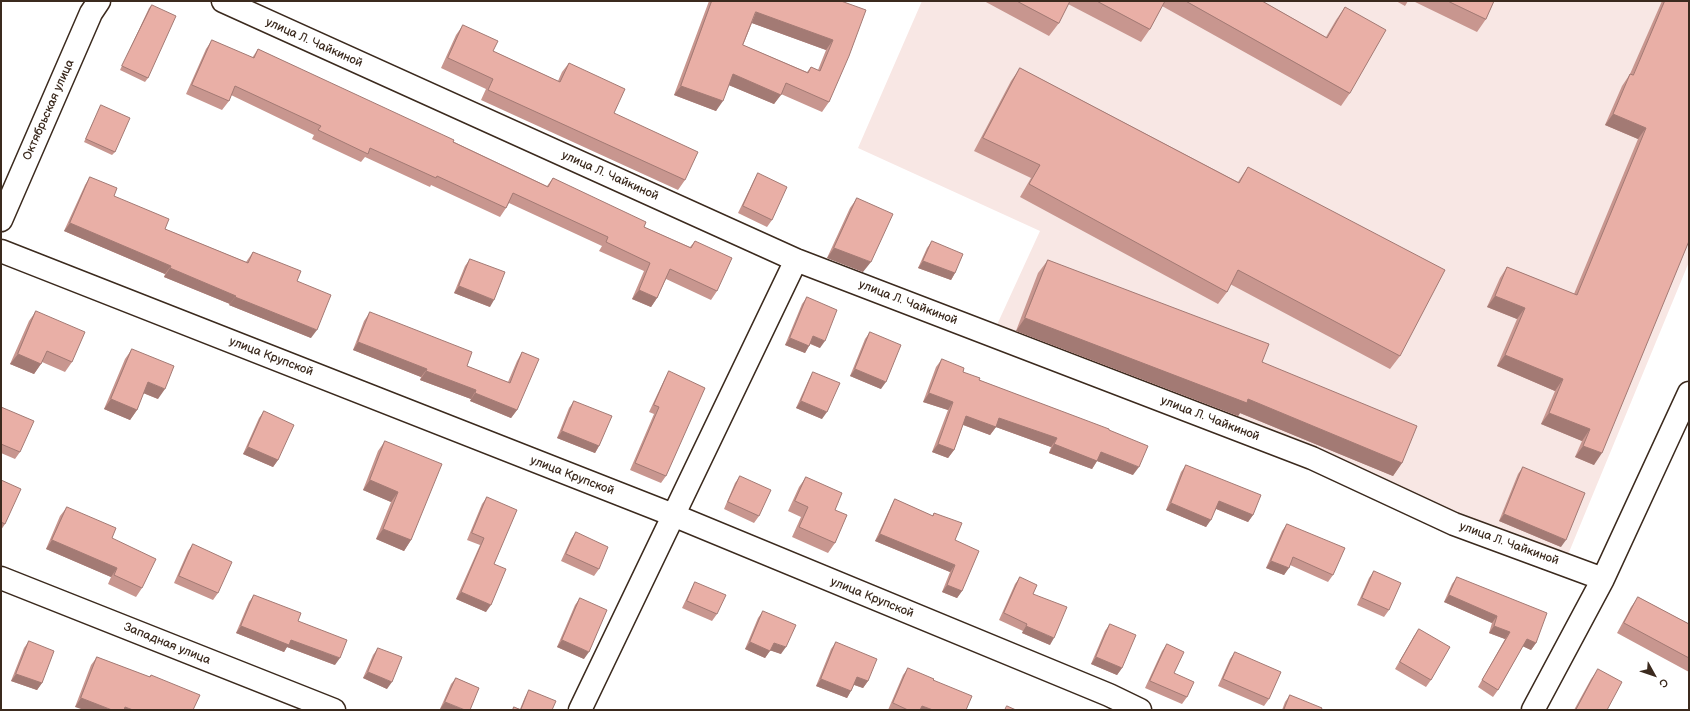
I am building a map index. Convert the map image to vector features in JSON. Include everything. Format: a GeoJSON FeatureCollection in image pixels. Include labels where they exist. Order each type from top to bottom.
{"type":"FeatureCollection","features":[{"type":"Feature","properties":{"kind":"street","name":"Октябрьская улица"},"geometry":{"type":"LineString","coordinates":[[1,220],[91,13],[99,1]]}},
{"type":"Feature","properties":{"kind":"street","name":"улица Л. Чайкиной"},"geometry":{"type":"LineString","coordinates":[[223,1],[796,260],[1312,458],[1454,524],[1603,579]]}},
{"type":"Feature","properties":{"kind":"street","name":"улица Крупской"},"geometry":{"type":"LineString","coordinates":[[1,251],[673,515],[1094,689],[1140,710]]}},
{"type":"Feature","properties":{"kind":"street"},"geometry":{"type":"LineString","coordinates":[[580,710],[796,260]]}},
{"type":"Feature","properties":{"kind":"street"},"geometry":{"type":"LineString","coordinates":[[1533,710],[1603,579],[1689,393]]}},
{"type":"Feature","properties":{"kind":"street","name":"Западная улица"},"geometry":{"type":"LineString","coordinates":[[1,578],[334,710]]}},
{"type":"Feature","properties":{"kind":"shaded area"},"geometry":{"type":"Polygon","coordinates":[[[922,1],[1689,1],[1689,262],[1567,557],[990,340],[1040,231],[858,148],[922,1]]]}},
{"type":"Feature","properties":{"kind":"building"},"geometry":{"type":"Polygon","coordinates":[[[712,1],[841,1],[866,10],[849,56],[829,102],[786,83],[781,95],[733,74],[723,101],[681,86],[712,1]],[[756,12],[743,45],[808,73],[811,67],[820,71],[833,40],[756,12]]]}},
{"type":"Feature","properties":{"kind":"building"},"geometry":{"type":"Polygon","coordinates":[[[1017,1],[1070,1],[1059,23],[1017,1]]]}},
{"type":"Feature","properties":{"kind":"building"},"geometry":{"type":"Polygon","coordinates":[[[1097,1],[1165,1],[1150,29],[1097,1]]]}},
{"type":"Feature","properties":{"kind":"building"},"geometry":{"type":"Polygon","coordinates":[[[1186,1],[1262,1],[1327,38],[1345,7],[1386,30],[1350,93],[1186,1]]]}},
{"type":"Feature","properties":{"kind":"building"},"geometry":{"type":"Polygon","coordinates":[[[1448,1],[1494,1],[1486,19],[1448,1]]]}},
{"type":"Feature","properties":{"kind":"building"},"geometry":{"type":"Polygon","coordinates":[[[1665,1],[1689,1],[1689,241],[1602,453],[1583,446],[1590,429],[1549,413],[1563,379],[1505,355],[1525,308],[1495,296],[1507,267],[1577,295],[1646,128],[1613,114],[1630,74],[1633,75],[1665,1]]]}},
{"type":"Feature","properties":{"kind":"building"},"geometry":{"type":"Polygon","coordinates":[[[152,5],[176,16],[148,78],[122,66],[152,5]]]}},
{"type":"Feature","properties":{"kind":"building"},"geometry":{"type":"Polygon","coordinates":[[[463,25],[498,41],[493,51],[560,82],[569,63],[625,89],[614,113],[698,152],[685,180],[488,90],[493,79],[448,58],[463,25]]]}},
{"type":"Feature","properties":{"kind":"building"},"geometry":{"type":"Polygon","coordinates":[[[212,40],[254,58],[258,49],[454,140],[453,142],[548,187],[553,178],[646,222],[644,227],[691,248],[695,241],[732,258],[717,291],[670,269],[657,298],[639,290],[650,263],[606,242],[608,237],[513,193],[506,208],[437,176],[436,178],[370,148],[368,154],[318,130],[321,126],[235,86],[229,101],[192,85],[212,40]]]}},
{"type":"Feature","properties":{"kind":"building"},"geometry":{"type":"Polygon","coordinates":[[[1020,68],[1239,183],[1248,167],[1445,270],[1400,356],[1238,270],[1227,292],[1029,184],[1040,165],[983,138],[1020,68]]]}},
{"type":"Feature","properties":{"kind":"building"},"geometry":{"type":"Polygon","coordinates":[[[101,105],[130,118],[115,152],[86,139],[101,105]]]}},
{"type":"Feature","properties":{"kind":"building"},"geometry":{"type":"Polygon","coordinates":[[[758,173],[787,187],[772,220],[743,206],[758,173]]]}},
{"type":"Feature","properties":{"kind":"building"},"geometry":{"type":"Polygon","coordinates":[[[90,177],[117,188],[114,196],[169,219],[165,229],[248,263],[253,252],[301,271],[297,281],[331,295],[317,330],[235,297],[236,296],[170,268],[171,266],[70,223],[90,177]]]}},
{"type":"Feature","properties":{"kind":"building"},"geometry":{"type":"Polygon","coordinates":[[[857,198],[893,214],[871,262],[834,248],[857,198]]]}},
{"type":"Feature","properties":{"kind":"building"},"geometry":{"type":"Polygon","coordinates":[[[932,241],[963,254],[955,273],[923,261],[932,241]]]}},
{"type":"Feature","properties":{"kind":"building"},"geometry":{"type":"Polygon","coordinates":[[[470,259],[505,272],[494,300],[459,286],[470,259]]]}},
{"type":"Feature","properties":{"kind":"building"},"geometry":{"type":"Polygon","coordinates":[[[1048,260],[1269,344],[1262,362],[1417,426],[1402,463],[1248,399],[1247,403],[1025,318],[1048,260]]]}},
{"type":"Feature","properties":{"kind":"building"},"geometry":{"type":"Polygon","coordinates":[[[807,297],[837,310],[825,341],[813,336],[809,346],[790,338],[807,297]]]}},
{"type":"Feature","properties":{"kind":"building"},"geometry":{"type":"Polygon","coordinates":[[[36,311],[85,332],[72,362],[47,351],[41,364],[18,354],[36,311]]]}},
{"type":"Feature","properties":{"kind":"building"},"geometry":{"type":"Polygon","coordinates":[[[370,312],[472,352],[467,366],[510,383],[522,352],[539,359],[517,410],[475,393],[476,390],[426,371],[427,369],[358,342],[370,312]]]}},
{"type":"Feature","properties":{"kind":"building"},"geometry":{"type":"Polygon","coordinates":[[[870,332],[901,345],[886,382],[855,369],[870,332]]]}},
{"type":"Feature","properties":{"kind":"building"},"geometry":{"type":"Polygon","coordinates":[[[132,349],[174,366],[165,389],[148,382],[137,410],[111,399],[132,349]]]}},
{"type":"Feature","properties":{"kind":"building"},"geometry":{"type":"Polygon","coordinates":[[[942,359],[964,368],[963,372],[980,378],[979,380],[1109,429],[1148,446],[1139,467],[1101,452],[1097,461],[1054,444],[1057,438],[999,418],[996,427],[966,416],[954,450],[938,444],[953,402],[929,393],[942,359]]]}},
{"type":"Feature","properties":{"kind":"building"},"geometry":{"type":"Polygon","coordinates":[[[669,371],[705,388],[666,476],[635,463],[659,407],[654,405],[669,371]]]}},
{"type":"Feature","properties":{"kind":"building"},"geometry":{"type":"Polygon","coordinates":[[[813,372],[840,383],[827,412],[801,401],[813,372]]]}},
{"type":"Feature","properties":{"kind":"building"},"geometry":{"type":"Polygon","coordinates":[[[574,401],[612,416],[599,446],[562,431],[574,401]]]}},
{"type":"Feature","properties":{"kind":"building"},"geometry":{"type":"Polygon","coordinates":[[[1,407],[34,421],[20,452],[1,444],[1,407]]]}},
{"type":"Feature","properties":{"kind":"building"},"geometry":{"type":"Polygon","coordinates":[[[264,411],[294,425],[278,460],[248,447],[264,411]]]}},
{"type":"Feature","properties":{"kind":"building"},"geometry":{"type":"Polygon","coordinates":[[[385,441],[442,464],[411,540],[383,529],[398,492],[370,480],[385,441]]]}},
{"type":"Feature","properties":{"kind":"building"},"geometry":{"type":"Polygon","coordinates":[[[1186,465],[1261,495],[1253,515],[1219,501],[1211,520],[1171,503],[1186,465]]]}},
{"type":"Feature","properties":{"kind":"building"},"geometry":{"type":"Polygon","coordinates":[[[1523,467],[1585,493],[1566,540],[1504,514],[1523,467]]]}},
{"type":"Feature","properties":{"kind":"building"},"geometry":{"type":"Polygon","coordinates":[[[740,476],[771,490],[759,516],[728,502],[740,476]]]}},
{"type":"Feature","properties":{"kind":"building"},"geometry":{"type":"Polygon","coordinates":[[[806,477],[842,493],[835,510],[847,515],[835,543],[799,527],[808,507],[795,501],[806,477]]]}},
{"type":"Feature","properties":{"kind":"building"},"geometry":{"type":"Polygon","coordinates":[[[1,480],[21,489],[5,524],[1,522],[1,480]]]}},
{"type":"Feature","properties":{"kind":"building"},"geometry":{"type":"Polygon","coordinates":[[[487,497],[517,510],[494,564],[506,569],[491,605],[461,592],[484,538],[472,533],[487,497]]]}},
{"type":"Feature","properties":{"kind":"building"},"geometry":{"type":"Polygon","coordinates":[[[895,499],[933,516],[934,513],[962,523],[955,540],[979,551],[962,591],[947,585],[955,565],[880,534],[895,499]]]}},
{"type":"Feature","properties":{"kind":"building"},"geometry":{"type":"Polygon","coordinates":[[[67,507],[116,528],[112,538],[156,559],[142,588],[114,575],[117,568],[52,540],[67,507]]]}},
{"type":"Feature","properties":{"kind":"building"},"geometry":{"type":"Polygon","coordinates":[[[1287,524],[1345,548],[1333,575],[1293,557],[1289,568],[1271,561],[1287,524]]]}},
{"type":"Feature","properties":{"kind":"building"},"geometry":{"type":"Polygon","coordinates":[[[576,532],[608,547],[599,569],[566,554],[576,532]]]}},
{"type":"Feature","properties":{"kind":"building"},"geometry":{"type":"Polygon","coordinates":[[[193,544],[232,562],[218,593],[179,576],[193,544]]]}},
{"type":"Feature","properties":{"kind":"building"},"geometry":{"type":"Polygon","coordinates":[[[1374,571],[1401,583],[1389,610],[1362,598],[1374,571]]]}},
{"type":"Feature","properties":{"kind":"building"},"geometry":{"type":"Polygon","coordinates":[[[1020,577],[1037,585],[1033,594],[1067,607],[1054,638],[1026,626],[1027,624],[1004,613],[1020,577]]]}},
{"type":"Feature","properties":{"kind":"building"},"geometry":{"type":"Polygon","coordinates":[[[1457,577],[1547,613],[1536,643],[1527,639],[1498,690],[1482,680],[1510,632],[1494,626],[1497,616],[1449,595],[1457,577]]]}},
{"type":"Feature","properties":{"kind":"building"},"geometry":{"type":"Polygon","coordinates":[[[695,582],[726,595],[717,614],[687,601],[695,582]]]}},
{"type":"Feature","properties":{"kind":"building"},"geometry":{"type":"Polygon","coordinates":[[[254,595],[301,613],[298,621],[347,640],[340,658],[291,640],[289,645],[241,626],[254,595]]]}},
{"type":"Feature","properties":{"kind":"building"},"geometry":{"type":"Polygon","coordinates":[[[1638,597],[1689,624],[1689,658],[1624,623],[1638,597]]]}},
{"type":"Feature","properties":{"kind":"building"},"geometry":{"type":"Polygon","coordinates":[[[580,598],[607,610],[589,652],[562,640],[580,598]]]}},
{"type":"Feature","properties":{"kind":"building"},"geometry":{"type":"Polygon","coordinates":[[[763,611],[796,625],[786,647],[774,643],[770,651],[750,642],[763,611]]]}},
{"type":"Feature","properties":{"kind":"building"},"geometry":{"type":"Polygon","coordinates":[[[1110,624],[1136,635],[1122,668],[1096,657],[1110,624]]]}},
{"type":"Feature","properties":{"kind":"building"},"geometry":{"type":"Polygon","coordinates":[[[1419,629],[1450,647],[1431,680],[1400,662],[1419,629]]]}},
{"type":"Feature","properties":{"kind":"building"},"geometry":{"type":"Polygon","coordinates":[[[29,641],[54,651],[42,683],[16,674],[29,641]]]}},
{"type":"Feature","properties":{"kind":"building"},"geometry":{"type":"Polygon","coordinates":[[[836,642],[877,659],[868,681],[857,677],[851,691],[821,679],[836,642]]]}},
{"type":"Feature","properties":{"kind":"building"},"geometry":{"type":"Polygon","coordinates":[[[1167,644],[1184,652],[1174,673],[1194,682],[1187,697],[1150,681],[1167,644]]]}},
{"type":"Feature","properties":{"kind":"building"},"geometry":{"type":"Polygon","coordinates":[[[378,648],[402,657],[392,682],[368,672],[378,648]]]}},
{"type":"Feature","properties":{"kind":"building"},"geometry":{"type":"Polygon","coordinates":[[[1235,652],[1281,672],[1269,699],[1223,679],[1235,652]]]}},
{"type":"Feature","properties":{"kind":"building"},"geometry":{"type":"Polygon","coordinates":[[[97,657],[150,677],[151,675],[200,695],[193,710],[133,710],[125,707],[124,710],[112,710],[81,698],[97,657]]]}},
{"type":"Feature","properties":{"kind":"building"},"geometry":{"type":"Polygon","coordinates":[[[908,668],[972,696],[966,710],[933,710],[922,706],[920,710],[908,710],[893,703],[908,668]]]}},
{"type":"Feature","properties":{"kind":"building"},"geometry":{"type":"Polygon","coordinates":[[[1598,669],[1622,682],[1607,710],[1576,710],[1598,669]]]}},
{"type":"Feature","properties":{"kind":"building"},"geometry":{"type":"Polygon","coordinates":[[[456,678],[479,688],[470,710],[465,710],[445,702],[456,678]]]}},
{"type":"Feature","properties":{"kind":"building"},"geometry":{"type":"Polygon","coordinates":[[[529,690],[556,701],[552,710],[521,710],[529,690]]]}},
{"type":"Feature","properties":{"kind":"building"},"geometry":{"type":"Polygon","coordinates":[[[1290,695],[1322,708],[1321,710],[1284,710],[1290,695]]]}},
{"type":"Feature","properties":{"kind":"building"},"geometry":{"type":"Polygon","coordinates":[[[1007,706],[1016,710],[1005,710],[1007,706]]]}},
{"type":"Feature","properties":{"kind":"building"},"geometry":{"type":"Polygon","coordinates":[[[514,707],[521,710],[513,710],[514,707]]]}}]}
